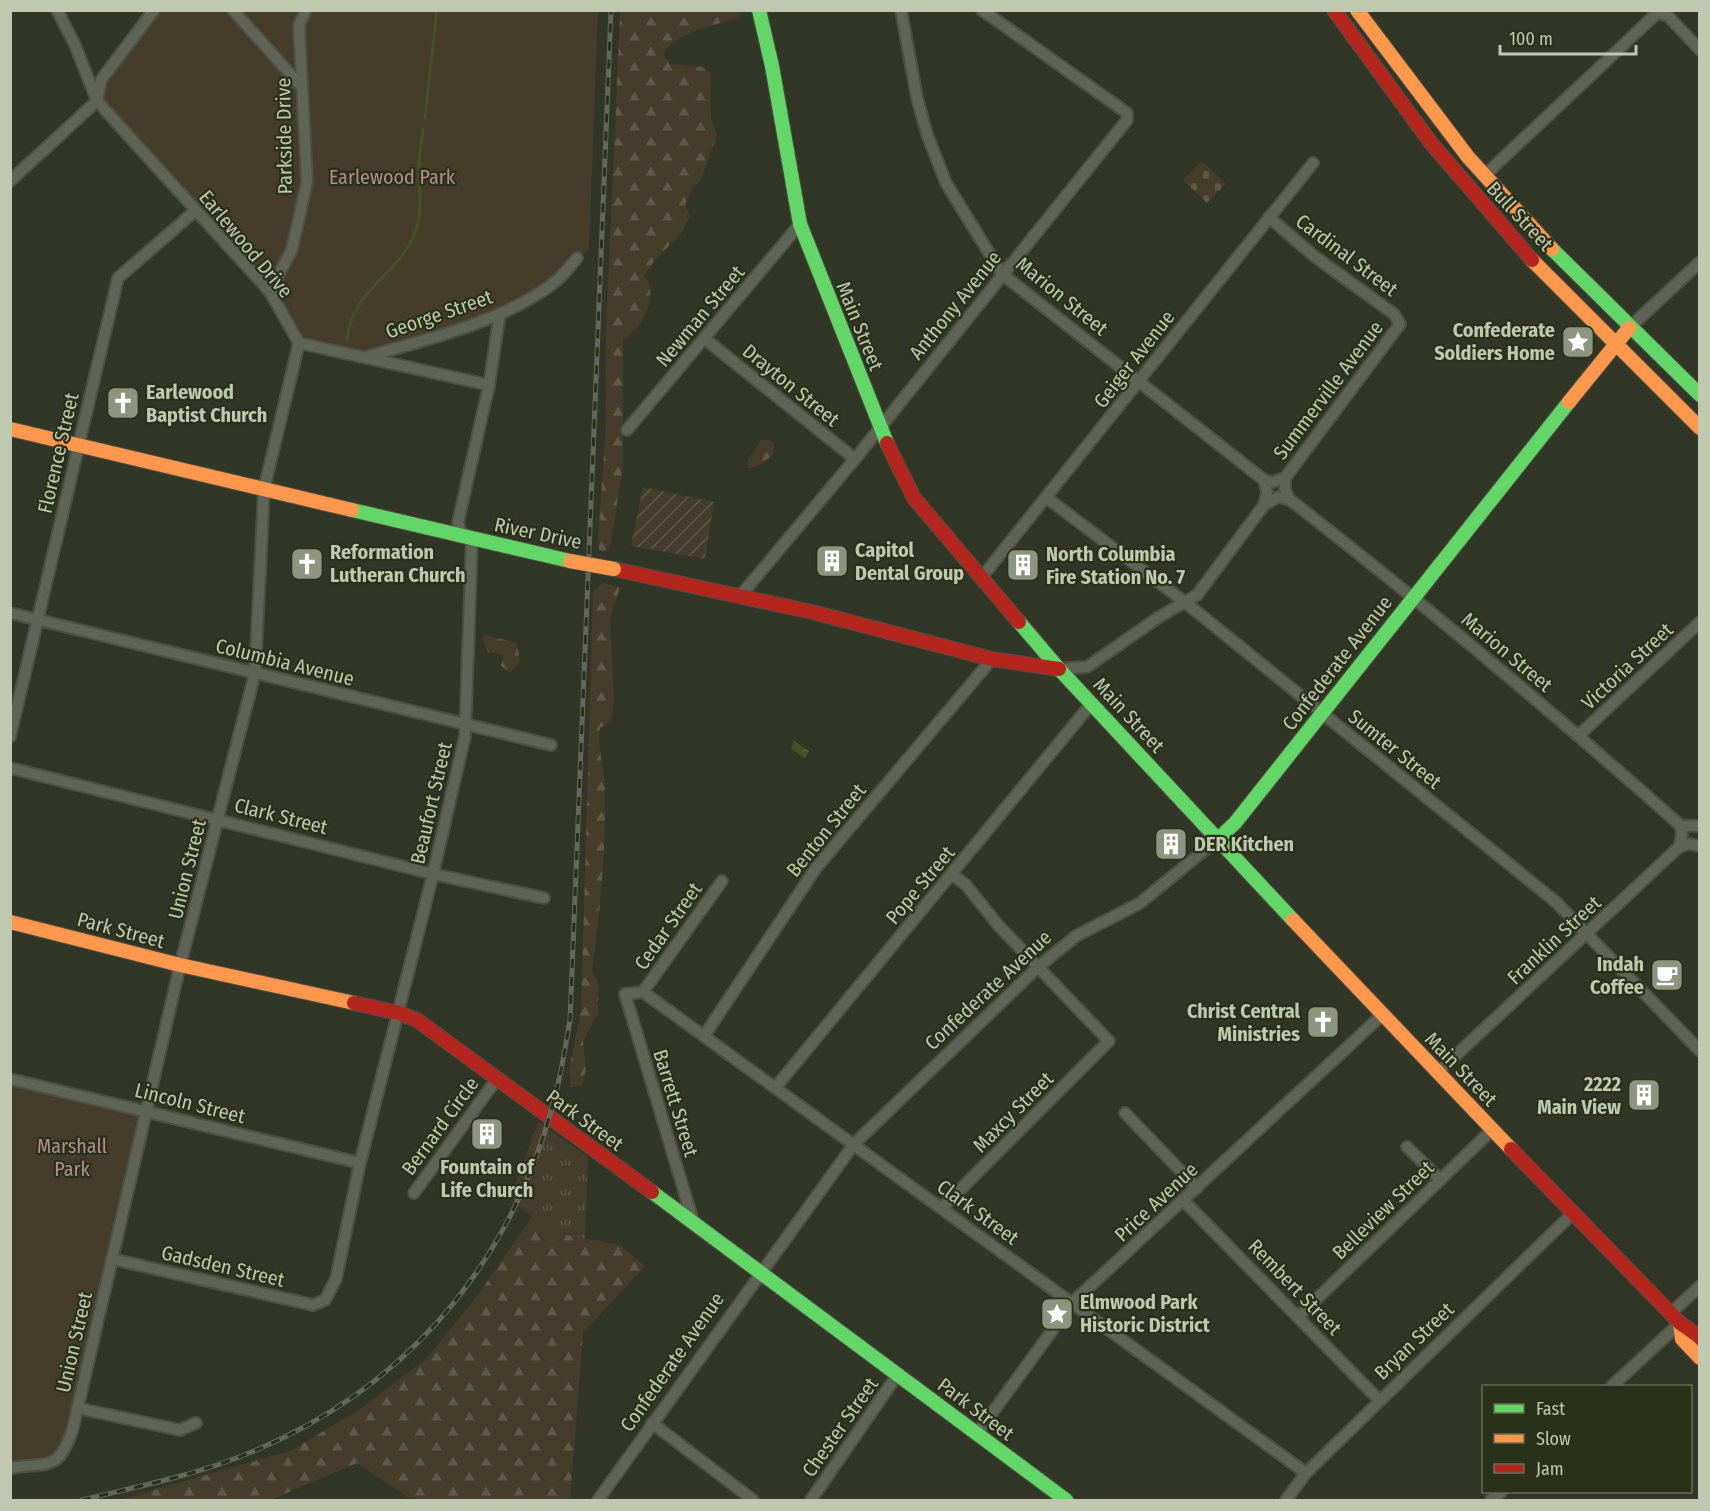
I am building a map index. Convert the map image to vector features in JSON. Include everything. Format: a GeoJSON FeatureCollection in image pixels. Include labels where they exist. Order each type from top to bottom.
{"type":"FeatureCollection","features":[{"type":"Feature","properties":{"kind":"main road","name":"Main Street"},"geometry":{"type":"LineString","coordinates":[[759,10],[772,66],[801,224],[879,428],[914,498],[941,533],[982,577],[1059,669],[1382,1015],[1675,1318],[1700,1337]]}},
{"type":"Feature","properties":{"kind":"main road","name":"Bull Street"},"geometry":{"type":"LineString","coordinates":[[1334,10],[1404,110],[1466,187],[1700,428]]}},
{"type":"Feature","properties":{"kind":"main road","name":"Bull Street"},"geometry":{"type":"LineString","coordinates":[[1358,10],[1430,109],[1484,176],[1629,328],[1700,395]]}},
{"type":"Feature","properties":{"kind":"main road","name":"Confederate Avenue"},"geometry":{"type":"LineString","coordinates":[[1218,839],[1234,823],[1629,328]]}},
{"type":"Feature","properties":{"kind":"main road","name":"River Drive"},"geometry":{"type":"LineString","coordinates":[[10,429],[472,539],[741,595],[992,659],[1059,669]]}},
{"type":"Feature","properties":{"kind":"main road","name":"Park Street"},"geometry":{"type":"LineString","coordinates":[[10,922],[180,965],[399,1013],[417,1020],[496,1080],[693,1221],[976,1435],[1066,1500]]}},
{"type":"Feature","properties":{"kind":"main road","name":"Main Street"},"geometry":{"type":"LineString","coordinates":[[1675,1318],[1682,1339],[1700,1358]]}},
{"type":"Feature","properties":{"kind":"street","name":"Earlewood Drive"},"geometry":{"type":"LineString","coordinates":[[57,10],[75,45],[97,101],[270,292],[299,343]]}},
{"type":"Feature","properties":{"kind":"street"},"geometry":{"type":"LineString","coordinates":[[10,181],[97,101],[101,80],[154,10]]}},
{"type":"Feature","properties":{"kind":"street"},"geometry":{"type":"LineString","coordinates":[[233,10],[300,85]]}},
{"type":"Feature","properties":{"kind":"street","name":"Parkside Drive"},"geometry":{"type":"LineString","coordinates":[[270,292],[292,249],[307,182],[300,85],[299,25],[306,10]]}},
{"type":"Feature","properties":{"kind":"street","name":"Marion Street"},"geometry":{"type":"LineString","coordinates":[[902,10],[917,98],[927,134],[946,183],[1002,274],[1264,480]]}},
{"type":"Feature","properties":{"kind":"street","name":"Anthony Avenue"},"geometry":{"type":"LineString","coordinates":[[741,595],[855,459],[1127,120],[1127,113],[982,10]]}},
{"type":"Feature","properties":{"kind":"street"},"geometry":{"type":"LineString","coordinates":[[1484,176],[1658,13],[1668,16],[1700,50]]}},
{"type":"Feature","properties":{"kind":"street","name":"Geiger Avenue"},"geometry":{"type":"LineString","coordinates":[[982,577],[1313,163]]}},
{"type":"Feature","properties":{"kind":"street","name":"Florence Street"},"geometry":{"type":"LineString","coordinates":[[10,737],[118,278],[195,211]]}},
{"type":"Feature","properties":{"kind":"street","name":"Cardinal Street"},"geometry":{"type":"LineString","coordinates":[[1269,217],[1314,256],[1394,314],[1400,324]]}},
{"type":"Feature","properties":{"kind":"street","name":"Newman Street"},"geometry":{"type":"LineString","coordinates":[[627,430],[801,224]]}},
{"type":"Feature","properties":{"kind":"street","name":"George Street"},"geometry":{"type":"LineString","coordinates":[[368,356],[446,335],[500,313],[555,282],[577,258]]}},
{"type":"Feature","properties":{"kind":"street"},"geometry":{"type":"LineString","coordinates":[[1629,328],[1700,262]]}},
{"type":"Feature","properties":{"kind":"street"},"geometry":{"type":"LineString","coordinates":[[472,539],[461,533],[458,522],[489,386],[500,313]]}},
{"type":"Feature","properties":{"kind":"street","name":"Summerville Avenue"},"geometry":{"type":"LineString","coordinates":[[1285,478],[1400,324]]}},
{"type":"Feature","properties":{"kind":"street","name":"Drayton Street"},"geometry":{"type":"LineString","coordinates":[[705,339],[855,459]]}},
{"type":"Feature","properties":{"kind":"street"},"geometry":{"type":"LineString","coordinates":[[299,343],[368,356],[489,386]]}},
{"type":"Feature","properties":{"kind":"street","name":"Union Street"},"geometry":{"type":"LineString","coordinates":[[10,1468],[51,1462],[65,1453],[77,1408],[180,965],[201,895],[255,673],[264,489],[299,343]]}},
{"type":"Feature","properties":{"kind":"street"},"geometry":{"type":"LineString","coordinates":[[1059,669],[1087,667],[1159,617],[1197,595],[1264,504],[1267,493],[1264,480],[1272,482],[1285,478],[1285,489],[1289,499]]}},
{"type":"Feature","properties":{"kind":"street"},"geometry":{"type":"LineString","coordinates":[[1264,504],[1278,497],[1289,499]]}},
{"type":"Feature","properties":{"kind":"street","name":"Sumter Street"},"geometry":{"type":"LineString","coordinates":[[1047,498],[1186,603],[1556,902],[1700,1052]]}},
{"type":"Feature","properties":{"kind":"street","name":"Marion Street"},"geometry":{"type":"LineString","coordinates":[[1289,499],[1414,596],[1580,735],[1681,826]]}},
{"type":"Feature","properties":{"kind":"street","name":"Beaufort Street"},"geometry":{"type":"LineString","coordinates":[[325,1300],[336,1279],[360,1163],[434,874],[466,724],[472,539]]}},
{"type":"Feature","properties":{"kind":"street","name":"Columbia Avenue"},"geometry":{"type":"LineString","coordinates":[[10,613],[551,745]]}},
{"type":"Feature","properties":{"kind":"street","name":"Victoria Street"},"geometry":{"type":"LineString","coordinates":[[1580,735],[1698,626]]}},
{"type":"Feature","properties":{"kind":"street","name":"Benton Street"},"geometry":{"type":"LineString","coordinates":[[704,1036],[816,868],[992,659]]}},
{"type":"Feature","properties":{"kind":"street","name":"Pope Street"},"geometry":{"type":"LineString","coordinates":[[775,1088],[1092,703]]}},
{"type":"Feature","properties":{"kind":"street","name":"Clark Street"},"geometry":{"type":"LineString","coordinates":[[10,768],[218,818],[434,874],[544,898]]}},
{"type":"Feature","properties":{"kind":"street"},"geometry":{"type":"LineString","coordinates":[[1681,826],[1700,828],[1700,845],[1689,843],[1679,847],[1682,835],[1681,826]]}},
{"type":"Feature","properties":{"kind":"street","name":"Confederate Avenue"},"geometry":{"type":"LineString","coordinates":[[598,1500],[854,1144],[1038,968],[1077,936],[1140,903],[1218,839]]}},
{"type":"Feature","properties":{"kind":"street","name":"Franklin Street"},"geometry":{"type":"LineString","coordinates":[[1438,1072],[1679,847]]}},
{"type":"Feature","properties":{"kind":"street"},"geometry":{"type":"LineString","coordinates":[[952,874],[966,885],[1038,968]]}},
{"type":"Feature","properties":{"kind":"street","name":"Cedar Street"},"geometry":{"type":"LineString","coordinates":[[643,992],[722,881]]}},
{"type":"Feature","properties":{"kind":"street","name":"Maxcy Street"},"geometry":{"type":"LineString","coordinates":[[942,1208],[1109,1041],[1038,968]]}},
{"type":"Feature","properties":{"kind":"street","name":"Clark Street"},"geometry":{"type":"LineString","coordinates":[[643,992],[1306,1473]]}},
{"type":"Feature","properties":{"kind":"street","name":"Barrett Street"},"geometry":{"type":"LineString","coordinates":[[643,992],[625,994],[693,1221]]}},
{"type":"Feature","properties":{"kind":"street","name":"Price Avenue"},"geometry":{"type":"LineString","coordinates":[[976,1435],[1073,1302],[1382,1015]]}},
{"type":"Feature","properties":{"kind":"street","name":"Lincoln Street"},"geometry":{"type":"LineString","coordinates":[[10,1079],[360,1163]]}},
{"type":"Feature","properties":{"kind":"street","name":"Bernard Circle"},"geometry":{"type":"LineString","coordinates":[[414,1193],[496,1080]]}},
{"type":"Feature","properties":{"kind":"street"},"geometry":{"type":"LineString","coordinates":[[1125,1113],[1197,1188]]}},
{"type":"Feature","properties":{"kind":"street","name":"Belleview Street"},"geometry":{"type":"LineString","coordinates":[[1299,1316],[1492,1130]]}},
{"type":"Feature","properties":{"kind":"street"},"geometry":{"type":"LineString","coordinates":[[1407,1147],[1440,1179]]}},
{"type":"Feature","properties":{"kind":"street","name":"Rembert Street"},"geometry":{"type":"LineString","coordinates":[[1184,1201],[1379,1400]]}},
{"type":"Feature","properties":{"kind":"street","name":"Bryan Street"},"geometry":{"type":"LineString","coordinates":[[1286,1500],[1306,1473],[1379,1400],[1573,1213]]}},
{"type":"Feature","properties":{"kind":"street","name":"Gadsden Street"},"geometry":{"type":"LineString","coordinates":[[112,1259],[313,1305],[325,1300]]}},
{"type":"Feature","properties":{"kind":"street"},"geometry":{"type":"LineString","coordinates":[[1613,1385],[1675,1318],[1700,1286]]}},
{"type":"Feature","properties":{"kind":"street","name":"Chester Street"},"geometry":{"type":"LineString","coordinates":[[811,1500],[898,1374]]}},
{"type":"Feature","properties":{"kind":"street"},"geometry":{"type":"LineString","coordinates":[[77,1408],[180,1430],[196,1423]]}},
{"type":"Feature","properties":{"kind":"street"},"geometry":{"type":"LineString","coordinates":[[652,1423],[753,1500]]}},
{"type":"Feature","properties":{"kind":"green space","name":"Earlewood Park"},"geometry":{"type":"Polygon","coordinates":[[[145,11],[598,11],[589,250],[577,258],[555,282],[500,313],[368,356],[299,343],[270,292],[97,101],[101,80],[145,11]]]}},
{"type":"Feature","properties":{"kind":"green space"},"geometry":{"type":"Polygon","coordinates":[[[620,11],[740,11],[741,17],[688,34],[670,45],[663,53],[670,64],[702,67],[710,72],[711,119],[717,135],[701,180],[693,187],[685,204],[690,217],[678,237],[655,260],[644,275],[650,287],[650,300],[640,324],[623,341],[623,465],[610,547],[603,552],[599,549],[598,537],[606,425],[606,331],[620,11]]]}},
{"type":"Feature","properties":{"kind":"green space"},"geometry":{"type":"Polygon","coordinates":[[[1202,161],[1226,184],[1207,203],[1183,180],[1202,161]]]}},
{"type":"Feature","properties":{"kind":"green space"},"geometry":{"type":"Polygon","coordinates":[[[761,440],[770,440],[774,443],[773,455],[758,466],[748,468],[747,462],[761,440]]]}},
{"type":"Feature","properties":{"kind":"green space"},"geometry":{"type":"Polygon","coordinates":[[[643,487],[714,502],[705,559],[631,546],[643,487]]]}},
{"type":"Feature","properties":{"kind":"green space"},"geometry":{"type":"Polygon","coordinates":[[[603,583],[620,587],[610,619],[614,701],[611,721],[600,728],[599,736],[605,784],[605,837],[592,971],[598,982],[598,1013],[583,1041],[586,1069],[582,1086],[571,1087],[569,1069],[581,1011],[593,591],[603,583]]]}},
{"type":"Feature","properties":{"kind":"green space"},"geometry":{"type":"Polygon","coordinates":[[[485,635],[517,643],[520,662],[510,672],[501,666],[503,655],[488,652],[482,637],[485,635]]]}},
{"type":"Feature","properties":{"kind":"green space","name":"Marshall Park"},"geometry":{"type":"Polygon","coordinates":[[[10,1079],[146,1111],[96,1333],[58,1459],[10,1468],[10,1079]]]}},
{"type":"Feature","properties":{"kind":"green space"},"geometry":{"type":"Polygon","coordinates":[[[538,1122],[588,1157],[585,1239],[551,1232],[510,1199],[538,1122]]]}},
{"type":"Feature","properties":{"kind":"green space"},"geometry":{"type":"Polygon","coordinates":[[[532,1217],[551,1232],[620,1245],[645,1266],[583,1333],[570,1500],[412,1500],[357,1463],[270,1500],[118,1500],[290,1451],[356,1412],[426,1359],[477,1296],[532,1217]]]}},
{"type":"Feature","properties":{"kind":"water"},"geometry":{"type":"Polygon","coordinates":[[[794,741],[809,751],[805,758],[791,749],[794,741]]]}},
{"type":"Feature","properties":{"kind":"waterway"},"geometry":{"type":"LineString","coordinates":[[425,118],[437,10]]}},
{"type":"Feature","properties":{"kind":"waterway"},"geometry":{"type":"LineString","coordinates":[[347,339],[356,309],[404,253],[416,230],[420,211],[419,162],[423,129]]}},
{"type":"Feature","properties":{"kind":"railway"},"geometry":{"type":"LineString","coordinates":[[82,1500],[176,1477],[231,1460],[290,1434],[344,1403],[393,1365],[437,1323],[474,1275],[506,1223],[533,1166],[556,1094],[570,1020],[611,10]]}},
{"type":"Feature","properties":{"kind":"traffic: fast"},"geometry":{"type":"LineString","coordinates":[[759,10],[772,66],[800,224],[887,443]]}},
{"type":"Feature","properties":{"kind":"traffic: fast"},"geometry":{"type":"LineString","coordinates":[[1552,249],[1700,395]]}},
{"type":"Feature","properties":{"kind":"traffic: fast"},"geometry":{"type":"LineString","coordinates":[[1218,839],[1235,823],[1569,402]]}},
{"type":"Feature","properties":{"kind":"traffic: fast"},"geometry":{"type":"LineString","coordinates":[[352,510],[570,561]]}},
{"type":"Feature","properties":{"kind":"traffic: fast"},"geometry":{"type":"LineString","coordinates":[[1019,622],[1059,669],[1293,920]]}},
{"type":"Feature","properties":{"kind":"traffic: fast"},"geometry":{"type":"LineString","coordinates":[[652,1192],[1066,1500]]}},
{"type":"Feature","properties":{"kind":"traffic: slow"},"geometry":{"type":"LineString","coordinates":[[1357,10],[1468,157],[1552,249]]}},
{"type":"Feature","properties":{"kind":"traffic: slow"},"geometry":{"type":"LineString","coordinates":[[1532,260],[1700,428]]}},
{"type":"Feature","properties":{"kind":"traffic: slow"},"geometry":{"type":"LineString","coordinates":[[1569,402],[1629,328]]}},
{"type":"Feature","properties":{"kind":"traffic: slow"},"geometry":{"type":"LineString","coordinates":[[10,429],[352,510]]}},
{"type":"Feature","properties":{"kind":"traffic: slow"},"geometry":{"type":"LineString","coordinates":[[570,561],[614,569]]}},
{"type":"Feature","properties":{"kind":"traffic: slow"},"geometry":{"type":"LineString","coordinates":[[1293,920],[1511,1149]]}},
{"type":"Feature","properties":{"kind":"traffic: slow"},"geometry":{"type":"LineString","coordinates":[[10,922],[180,965],[354,1003]]}},
{"type":"Feature","properties":{"kind":"traffic: slow"},"geometry":{"type":"LineString","coordinates":[[1680,1323],[1682,1339],[1700,1358]]}},
{"type":"Feature","properties":{"kind":"traffic: jam"},"geometry":{"type":"LineString","coordinates":[[1334,10],[1431,143],[1532,260]]}},
{"type":"Feature","properties":{"kind":"traffic: jam"},"geometry":{"type":"LineString","coordinates":[[887,443],[914,498],[1019,622]]}},
{"type":"Feature","properties":{"kind":"traffic: jam"},"geometry":{"type":"LineString","coordinates":[[614,569],[812,612],[992,659],[1059,669]]}},
{"type":"Feature","properties":{"kind":"traffic: jam"},"geometry":{"type":"LineString","coordinates":[[354,1003],[399,1013],[417,1020],[652,1192]]}},
{"type":"Feature","properties":{"kind":"traffic: jam"},"geometry":{"type":"LineString","coordinates":[[1511,1149],[1680,1323],[1700,1337]]}},
{"type":"Feature","properties":{"kind":"place","name":"Confederate Soldiers Home"},"geometry":{"type":"Point","coordinates":[1578,342]}},
{"type":"Feature","properties":{"kind":"place","name":"Earlewood Baptist Church"},"geometry":{"type":"Point","coordinates":[123,403]}},
{"type":"Feature","properties":{"kind":"place","name":"Capitol Dental Group"},"geometry":{"type":"Point","coordinates":[832,561]}},
{"type":"Feature","properties":{"kind":"place","name":"Reformation Lutheran Church"},"geometry":{"type":"Point","coordinates":[307,564]}},
{"type":"Feature","properties":{"kind":"place","name":"North Columbia Fire Station No. 7"},"geometry":{"type":"Point","coordinates":[1023,565]}},
{"type":"Feature","properties":{"kind":"place","name":"DER Kitchen"},"geometry":{"type":"Point","coordinates":[1171,844]}},
{"type":"Feature","properties":{"kind":"place","name":"Indah Coffee"},"geometry":{"type":"Point","coordinates":[1667,975]}},
{"type":"Feature","properties":{"kind":"place","name":"Christ Central Ministries"},"geometry":{"type":"Point","coordinates":[1323,1022]}},
{"type":"Feature","properties":{"kind":"place","name":"2222 Main View"},"geometry":{"type":"Point","coordinates":[1644,1095]}},
{"type":"Feature","properties":{"kind":"place","name":"Fountain of Life Church"},"geometry":{"type":"Point","coordinates":[487,1134]}},
{"type":"Feature","properties":{"kind":"place","name":"Elmwood Park Historic District"},"geometry":{"type":"Point","coordinates":[1057,1314]}}]}
